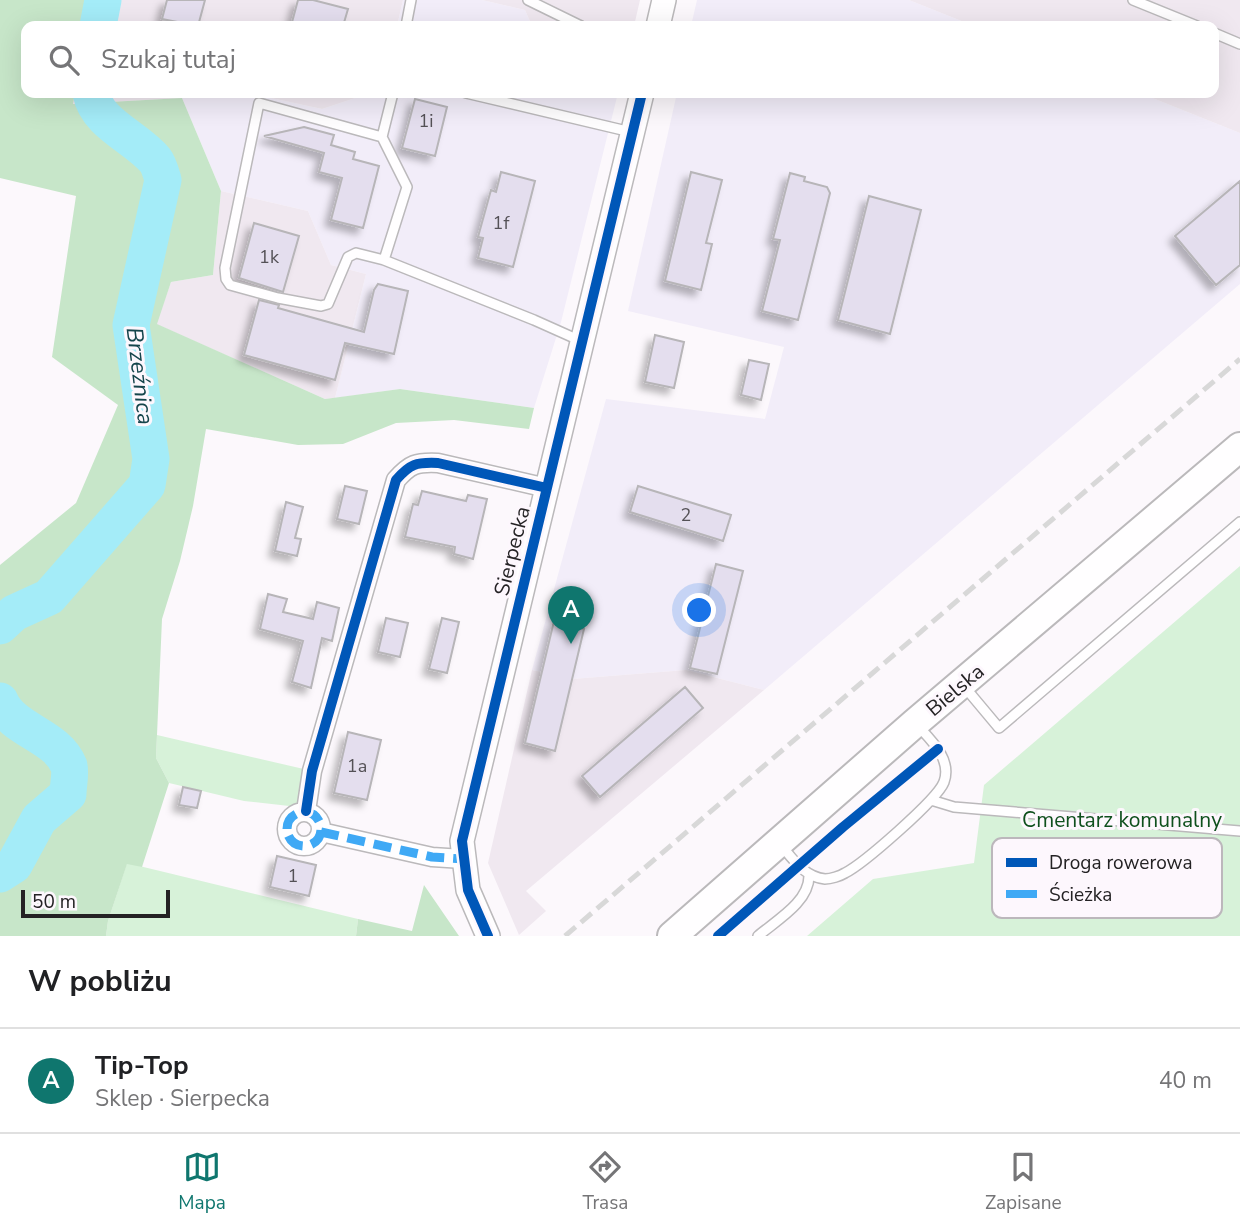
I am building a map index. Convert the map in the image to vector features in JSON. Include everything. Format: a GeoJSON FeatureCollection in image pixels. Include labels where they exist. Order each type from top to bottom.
{"type":"FeatureCollection","features":[{"type":"Feature","properties":{"kind":"main road","name":"Bielska"},"geometry":{"type":"LineString","coordinates":[[671,936],[915,723],[1240,447]]}},
{"type":"Feature","properties":{"kind":"street"},"geometry":{"type":"LineString","coordinates":[[659,21],[664,0]]}},
{"type":"Feature","properties":{"kind":"street","name":"Sierpecka"},"geometry":{"type":"LineString","coordinates":[[488,936],[468,890],[462,841],[641,98]]}},
{"type":"Feature","properties":{"kind":"street"},"geometry":{"type":"LineString","coordinates":[[306,811],[312,771],[396,480],[407,467],[421,462],[438,463],[547,488]]}},
{"type":"Feature","properties":{"kind":"street"},"geometry":{"type":"LineString","coordinates":[[306,811],[318,819],[321,832],[319,838],[309,846],[296,845],[290,840],[286,827],[293,815],[306,811]]}},
{"type":"Feature","properties":{"kind":"street"},"geometry":{"type":"LineString","coordinates":[[321,832],[432,857],[463,859]]}},
{"type":"Feature","properties":{"kind":"lane"},"geometry":{"type":"LineString","coordinates":[[407,21],[411,0]]}},
{"type":"Feature","properties":{"kind":"lane"},"geometry":{"type":"LineString","coordinates":[[528,0],[571,21]]}},
{"type":"Feature","properties":{"kind":"lane"},"geometry":{"type":"LineString","coordinates":[[1133,0],[1185,21]]}},
{"type":"Feature","properties":{"kind":"lane"},"geometry":{"type":"LineString","coordinates":[[1219,35],[1240,44]]}},
{"type":"Feature","properties":{"kind":"lane"},"geometry":{"type":"LineString","coordinates":[[384,260],[407,187],[382,136],[392,98]]}},
{"type":"Feature","properties":{"kind":"lane"},"geometry":{"type":"LineString","coordinates":[[487,98],[633,132]]}},
{"type":"Feature","properties":{"kind":"lane"},"geometry":{"type":"LineString","coordinates":[[382,136],[259,103],[225,268],[226,279],[230,285],[321,306],[328,304],[332,298],[348,257],[356,253],[384,260],[583,342]]}},
{"type":"Feature","properties":{"kind":"lane"},"geometry":{"type":"LineString","coordinates":[[962,684],[999,728],[1240,523]]}},
{"type":"Feature","properties":{"kind":"lane"},"geometry":{"type":"LineString","coordinates":[[778,842],[809,876],[828,880],[847,873],[931,800],[944,782],[946,764],[932,740],[915,723]]}},
{"type":"Feature","properties":{"kind":"lane"},"geometry":{"type":"LineString","coordinates":[[931,800],[954,807],[1240,831]]}},
{"type":"Feature","properties":{"kind":"lane"},"geometry":{"type":"LineString","coordinates":[[758,936],[799,901],[809,886],[809,876]]}},
{"type":"Feature","properties":{"kind":"shaded area"},"geometry":{"type":"Polygon","coordinates":[[[92,0],[403,0],[398,21],[94,21],[92,0]]]}},
{"type":"Feature","properties":{"kind":"shaded area"},"geometry":{"type":"Polygon","coordinates":[[[403,0],[482,0],[525,10],[530,21],[398,21],[403,0]]]}},
{"type":"Feature","properties":{"kind":"shaded area"},"geometry":{"type":"Polygon","coordinates":[[[482,0],[640,0],[635,21],[530,21],[525,10],[482,0]]]}},
{"type":"Feature","properties":{"kind":"shaded area"},"geometry":{"type":"Polygon","coordinates":[[[697,0],[909,0],[962,21],[692,21],[697,0]]]}},
{"type":"Feature","properties":{"kind":"shaded area"},"geometry":{"type":"Polygon","coordinates":[[[909,0],[1240,0],[1240,133],[1152,98],[1219,98],[1219,21],[962,21],[909,0]]]}},
{"type":"Feature","properties":{"kind":"shaded area"},"geometry":{"type":"Polygon","coordinates":[[[74,98],[182,98],[72,104],[74,98]]]}},
{"type":"Feature","properties":{"kind":"shaded area"},"geometry":{"type":"Polygon","coordinates":[[[182,98],[271,98],[322,109],[355,98],[617,98],[561,322],[534,408],[400,389],[335,398],[366,274],[331,265],[308,211],[221,191],[182,98]]]}},
{"type":"Feature","properties":{"kind":"shaded area"},"geometry":{"type":"Polygon","coordinates":[[[271,98],[355,98],[322,109],[271,98]]]}},
{"type":"Feature","properties":{"kind":"shaded area"},"geometry":{"type":"Polygon","coordinates":[[[676,98],[1152,98],[1240,133],[1240,284],[764,690],[686,670],[572,679],[532,670],[606,399],[765,419],[784,347],[628,311],[676,98]]]}},
{"type":"Feature","properties":{"kind":"shaded area"},"geometry":{"type":"Polygon","coordinates":[[[221,191],[308,211],[331,265],[366,274],[335,398],[325,399],[156,324],[171,282],[213,275],[221,191]]]}},
{"type":"Feature","properties":{"kind":"shaded area"},"geometry":{"type":"Polygon","coordinates":[[[532,670],[572,679],[686,670],[764,690],[526,891],[546,911],[519,935],[488,863],[532,670]]]}},
{"type":"Feature","properties":{"kind":"green space"},"geometry":{"type":"Polygon","coordinates":[[[0,0],[92,0],[94,21],[21,21],[21,98],[74,98],[73,104],[182,98],[221,191],[213,275],[171,282],[157,324],[325,399],[400,389],[534,408],[529,429],[454,420],[396,423],[343,444],[298,445],[206,429],[193,506],[162,619],[156,758],[169,783],[142,867],[127,864],[108,921],[106,936],[0,936],[0,565],[76,503],[118,405],[52,357],[76,196],[0,178],[0,0]]]}},
{"type":"Feature","properties":{"kind":"green space","name":"Cmentarz komunalny"},"geometry":{"type":"Polygon","coordinates":[[[1240,566],[1240,936],[807,936],[873,879],[974,863],[984,785],[1240,566]]]}},
{"type":"Feature","properties":{"kind":"green space"},"geometry":{"type":"Polygon","coordinates":[[[157,735],[308,770],[298,807],[244,801],[169,783],[156,758],[157,735]]]}},
{"type":"Feature","properties":{"kind":"green space"},"geometry":{"type":"Polygon","coordinates":[[[127,863],[358,919],[356,936],[106,936],[108,921],[127,863]]]}},
{"type":"Feature","properties":{"kind":"green space"},"geometry":{"type":"Polygon","coordinates":[[[424,885],[459,936],[356,936],[358,919],[412,931],[424,885]]]}},
{"type":"Feature","properties":{"kind":"building"},"geometry":{"type":"Polygon","coordinates":[[[167,0],[205,0],[199,21],[162,19],[167,0]]]}},
{"type":"Feature","properties":{"kind":"building"},"geometry":{"type":"Polygon","coordinates":[[[298,0],[313,0],[348,9],[344,21],[292,21],[298,0]]]}},
{"type":"Feature","properties":{"kind":"building"},"geometry":{"type":"Polygon","coordinates":[[[415,99],[447,107],[435,156],[402,148],[415,99]]]}},
{"type":"Feature","properties":{"kind":"building"},"geometry":{"type":"Polygon","coordinates":[[[304,127],[334,135],[331,145],[355,152],[353,159],[379,166],[363,228],[331,220],[342,178],[319,172],[324,153],[264,136],[304,127]]]}},
{"type":"Feature","properties":{"kind":"building"},"geometry":{"type":"Polygon","coordinates":[[[501,172],[535,181],[513,267],[478,258],[483,238],[478,237],[491,190],[496,192],[501,172]]]}},
{"type":"Feature","properties":{"kind":"building"},"geometry":{"type":"Polygon","coordinates":[[[691,172],[722,180],[706,243],[712,244],[701,290],[665,281],[691,172]]]}},
{"type":"Feature","properties":{"kind":"building"},"geometry":{"type":"Polygon","coordinates":[[[790,173],[805,177],[804,181],[827,187],[830,193],[798,320],[762,311],[780,240],[773,239],[790,173]]]}},
{"type":"Feature","properties":{"kind":"building"},"geometry":{"type":"Polygon","coordinates":[[[1240,181],[1240,265],[1216,285],[1175,236],[1240,181]]]}},
{"type":"Feature","properties":{"kind":"building"},"geometry":{"type":"Polygon","coordinates":[[[869,196],[921,210],[890,334],[838,320],[869,196]]]}},
{"type":"Feature","properties":{"kind":"building"},"geometry":{"type":"Polygon","coordinates":[[[254,223],[299,236],[283,292],[239,278],[254,223]]]}},
{"type":"Feature","properties":{"kind":"building"},"geometry":{"type":"Polygon","coordinates":[[[378,284],[408,291],[394,354],[345,343],[335,380],[244,355],[259,300],[279,305],[278,308],[364,332],[374,290],[378,284]]]}},
{"type":"Feature","properties":{"kind":"building"},"geometry":{"type":"Polygon","coordinates":[[[655,335],[684,342],[674,388],[645,382],[655,335]]]}},
{"type":"Feature","properties":{"kind":"building"},"geometry":{"type":"Polygon","coordinates":[[[749,360],[769,364],[761,400],[741,395],[749,360]]]}},
{"type":"Feature","properties":{"kind":"building"},"geometry":{"type":"Polygon","coordinates":[[[345,486],[367,491],[359,524],[337,519],[345,486]]]}},
{"type":"Feature","properties":{"kind":"building"},"geometry":{"type":"Polygon","coordinates":[[[638,486],[731,515],[723,541],[630,512],[638,486]]]}},
{"type":"Feature","properties":{"kind":"building"},"geometry":{"type":"Polygon","coordinates":[[[422,491],[466,501],[468,495],[487,499],[473,559],[454,554],[455,547],[405,537],[413,504],[418,505],[422,491]]]}},
{"type":"Feature","properties":{"kind":"building"},"geometry":{"type":"Polygon","coordinates":[[[286,502],[303,507],[295,538],[301,539],[297,556],[275,551],[286,502]]]}},
{"type":"Feature","properties":{"kind":"building"},"geometry":{"type":"Polygon","coordinates":[[[716,564],[743,571],[717,674],[690,668],[716,564]]]}},
{"type":"Feature","properties":{"kind":"building"},"geometry":{"type":"Polygon","coordinates":[[[268,594],[287,599],[283,612],[313,619],[317,602],[339,608],[332,641],[322,638],[311,688],[292,682],[303,641],[260,629],[268,594]]]}},
{"type":"Feature","properties":{"kind":"building"},"geometry":{"type":"Polygon","coordinates":[[[386,618],[408,623],[400,657],[378,652],[386,618]]]}},
{"type":"Feature","properties":{"kind":"building"},"geometry":{"type":"Polygon","coordinates":[[[442,618],[459,622],[447,673],[429,669],[442,618]]]}},
{"type":"Feature","properties":{"kind":"building"},"geometry":{"type":"Polygon","coordinates":[[[554,621],[584,629],[555,751],[525,743],[554,621]]]}},
{"type":"Feature","properties":{"kind":"building"},"geometry":{"type":"Polygon","coordinates":[[[685,687],[703,708],[600,797],[582,776],[685,687]]]}},
{"type":"Feature","properties":{"kind":"building"},"geometry":{"type":"Polygon","coordinates":[[[348,732],[381,740],[367,800],[334,793],[348,732]]]}},
{"type":"Feature","properties":{"kind":"building"},"geometry":{"type":"Polygon","coordinates":[[[183,787],[201,791],[197,808],[179,805],[183,787]]]}},
{"type":"Feature","properties":{"kind":"building"},"geometry":{"type":"Polygon","coordinates":[[[277,856],[316,865],[309,896],[270,887],[277,856]]]}},
{"type":"Feature","properties":{"kind":"waterway","name":"Brzeźnica"},"geometry":{"type":"LineString","coordinates":[[99,21],[103,0]]}},
{"type":"Feature","properties":{"kind":"waterway","name":"Brzeźnica"},"geometry":{"type":"LineString","coordinates":[[0,626],[14,613],[49,597],[147,485],[151,459],[131,325],[163,180],[155,160],[109,122],[93,98]]}},
{"type":"Feature","properties":{"kind":"waterway","name":"Brzeźnica"},"geometry":{"type":"LineString","coordinates":[[0,701],[6,711],[24,727],[55,747],[69,766],[70,773],[68,794],[39,819],[14,865],[0,874]]}},
{"type":"Feature","properties":{"kind":"railway"},"geometry":{"type":"LineString","coordinates":[[565,936],[1240,359]]}},
{"type":"Feature","properties":{"kind":"marked path"},"geometry":{"type":"LineString","coordinates":[[304,812],[316,817],[321,829],[316,841],[304,846],[292,841],[287,829],[292,817],[304,812]]}},
{"type":"Feature","properties":{"kind":"marked path"},"geometry":{"type":"LineString","coordinates":[[321,832],[432,857],[463,859]]}},
{"type":"Feature","properties":{"kind":"cycle path"},"geometry":{"type":"LineString","coordinates":[[488,936],[468,890],[462,841],[641,98]]}},
{"type":"Feature","properties":{"kind":"cycle path"},"geometry":{"type":"LineString","coordinates":[[306,811],[312,771],[396,480],[414,465],[438,463],[547,488]]}},
{"type":"Feature","properties":{"kind":"cycle path"},"geometry":{"type":"LineString","coordinates":[[718,936],[938,749]]}},
{"type":"Feature","properties":{"kind":"place","name":"Tip-Top"},"geometry":{"type":"Point","coordinates":[571,644]}}]}
